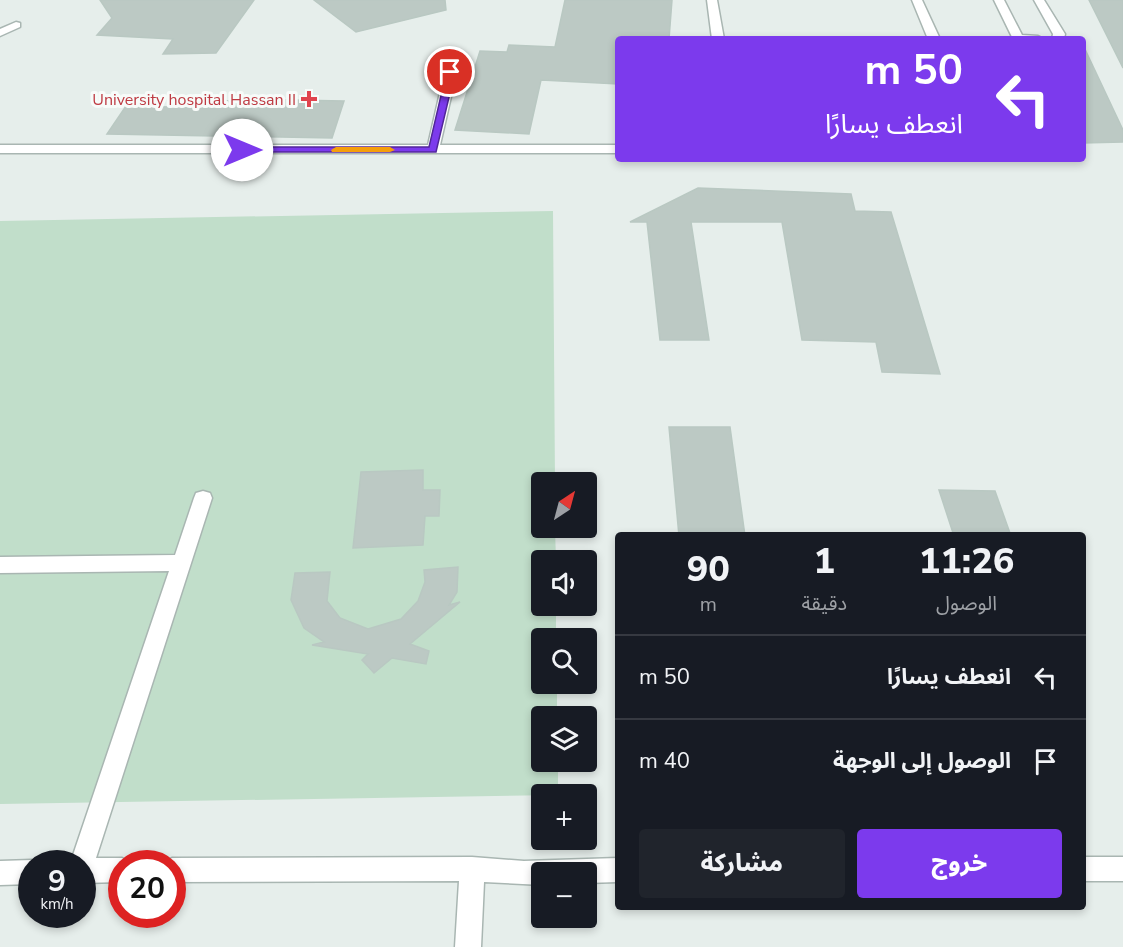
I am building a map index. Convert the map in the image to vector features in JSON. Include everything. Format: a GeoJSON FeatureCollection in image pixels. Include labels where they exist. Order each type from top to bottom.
{"type":"FeatureCollection","features":[{"type":"Feature","properties":{"kind":"street"},"geometry":{"type":"LineString","coordinates":[[712,0],[718,36]]}},
{"type":"Feature","properties":{"kind":"street"},"geometry":{"type":"LineString","coordinates":[[917,0],[933,36]]}},
{"type":"Feature","properties":{"kind":"street"},"geometry":{"type":"LineString","coordinates":[[999,0],[1017,36]]}},
{"type":"Feature","properties":{"kind":"street"},"geometry":{"type":"LineString","coordinates":[[1039,0],[1059,36]]}},
{"type":"Feature","properties":{"kind":"street"},"geometry":{"type":"LineString","coordinates":[[0,33],[16,25]]}},
{"type":"Feature","properties":{"kind":"street"},"geometry":{"type":"LineString","coordinates":[[433,150],[455,53]]}},
{"type":"Feature","properties":{"kind":"street"},"geometry":{"type":"LineString","coordinates":[[0,149],[615,149]]}},
{"type":"Feature","properties":{"kind":"street"},"geometry":{"type":"LineString","coordinates":[[87,850],[202,498]]}},
{"type":"Feature","properties":{"kind":"street"},"geometry":{"type":"LineString","coordinates":[[0,565],[182,562]]}},
{"type":"Feature","properties":{"kind":"street"},"geometry":{"type":"LineString","coordinates":[[1086,869],[1123,869]]}},
{"type":"Feature","properties":{"kind":"street"},"geometry":{"type":"LineString","coordinates":[[186,870],[472,870],[524,873],[615,870]]}},
{"type":"Feature","properties":{"kind":"street"},"geometry":{"type":"LineString","coordinates":[[468,947],[472,870]]}},
{"type":"Feature","properties":{"kind":"street"},"geometry":{"type":"LineString","coordinates":[[0,873],[18,872]]}},
{"type":"Feature","properties":{"kind":"green space"},"geometry":{"type":"Polygon","coordinates":[[[553,211],[555,472],[531,472],[531,538],[555,538],[556,550],[531,550],[531,616],[556,616],[556,628],[531,628],[531,694],[557,694],[557,706],[531,706],[531,772],[558,772],[558,784],[531,784],[531,795],[0,804],[0,221],[553,211]]]}},
{"type":"Feature","properties":{"kind":"building"},"geometry":{"type":"Polygon","coordinates":[[[100,0],[254,0],[216,53],[163,54],[173,39],[97,35],[112,18],[100,0]]]}},
{"type":"Feature","properties":{"kind":"building"},"geometry":{"type":"Polygon","coordinates":[[[314,0],[445,0],[446,10],[356,32],[314,0]]]}},
{"type":"Feature","properties":{"kind":"building"},"geometry":{"type":"Polygon","coordinates":[[[565,0],[672,0],[669,36],[615,36],[615,84],[541,80],[529,134],[455,130],[480,51],[507,52],[509,45],[555,47],[565,0]]]}},
{"type":"Feature","properties":{"kind":"building"},"geometry":{"type":"Polygon","coordinates":[[[1089,0],[1123,0],[1123,68],[1089,0]]]}},
{"type":"Feature","properties":{"kind":"building"},"geometry":{"type":"Polygon","coordinates":[[[1086,51],[1123,130],[1123,142],[1086,143],[1086,51]]]}},
{"type":"Feature","properties":{"kind":"building"},"geometry":{"type":"Polygon","coordinates":[[[219,101],[344,101],[332,138],[107,134],[126,106],[215,108],[219,101]]]}},
{"type":"Feature","properties":{"kind":"building"},"geometry":{"type":"Polygon","coordinates":[[[698,188],[851,194],[855,211],[891,212],[940,374],[882,372],[876,342],[802,340],[782,222],[691,222],[709,340],[660,340],[647,222],[630,222],[698,188]]]}},
{"type":"Feature","properties":{"kind":"building"},"geometry":{"type":"Polygon","coordinates":[[[669,427],[730,427],[744,532],[679,532],[669,427]]]}},
{"type":"Feature","properties":{"kind":"building"},"geometry":{"type":"Polygon","coordinates":[[[423,470],[423,490],[440,490],[439,516],[425,516],[423,545],[353,548],[361,472],[423,470]]]}},
{"type":"Feature","properties":{"kind":"building"},"geometry":{"type":"Polygon","coordinates":[[[939,490],[995,491],[1010,532],[953,532],[939,490]]]}},
{"type":"Feature","properties":{"kind":"building"},"geometry":{"type":"Polygon","coordinates":[[[458,567],[457,592],[449,605],[460,602],[410,644],[429,651],[426,664],[392,658],[374,673],[362,660],[368,654],[312,645],[324,642],[304,628],[291,600],[295,573],[330,572],[327,601],[340,618],[368,629],[401,619],[418,601],[425,582],[424,570],[458,567]]]}},
{"type":"Feature","properties":{"kind":"slow traffic"},"geometry":{"type":"LineString","coordinates":[[336,150],[390,150]]}},
{"type":"Feature","properties":{"kind":"place","name":"University hospital Hassan II"},"geometry":{"type":"Point","coordinates":[309,99]}},
{"type":"Feature","properties":{"kind":"route"},"geometry":{"type":"LineString","coordinates":[[242,150],[433,150],[450,72]]}}]}
